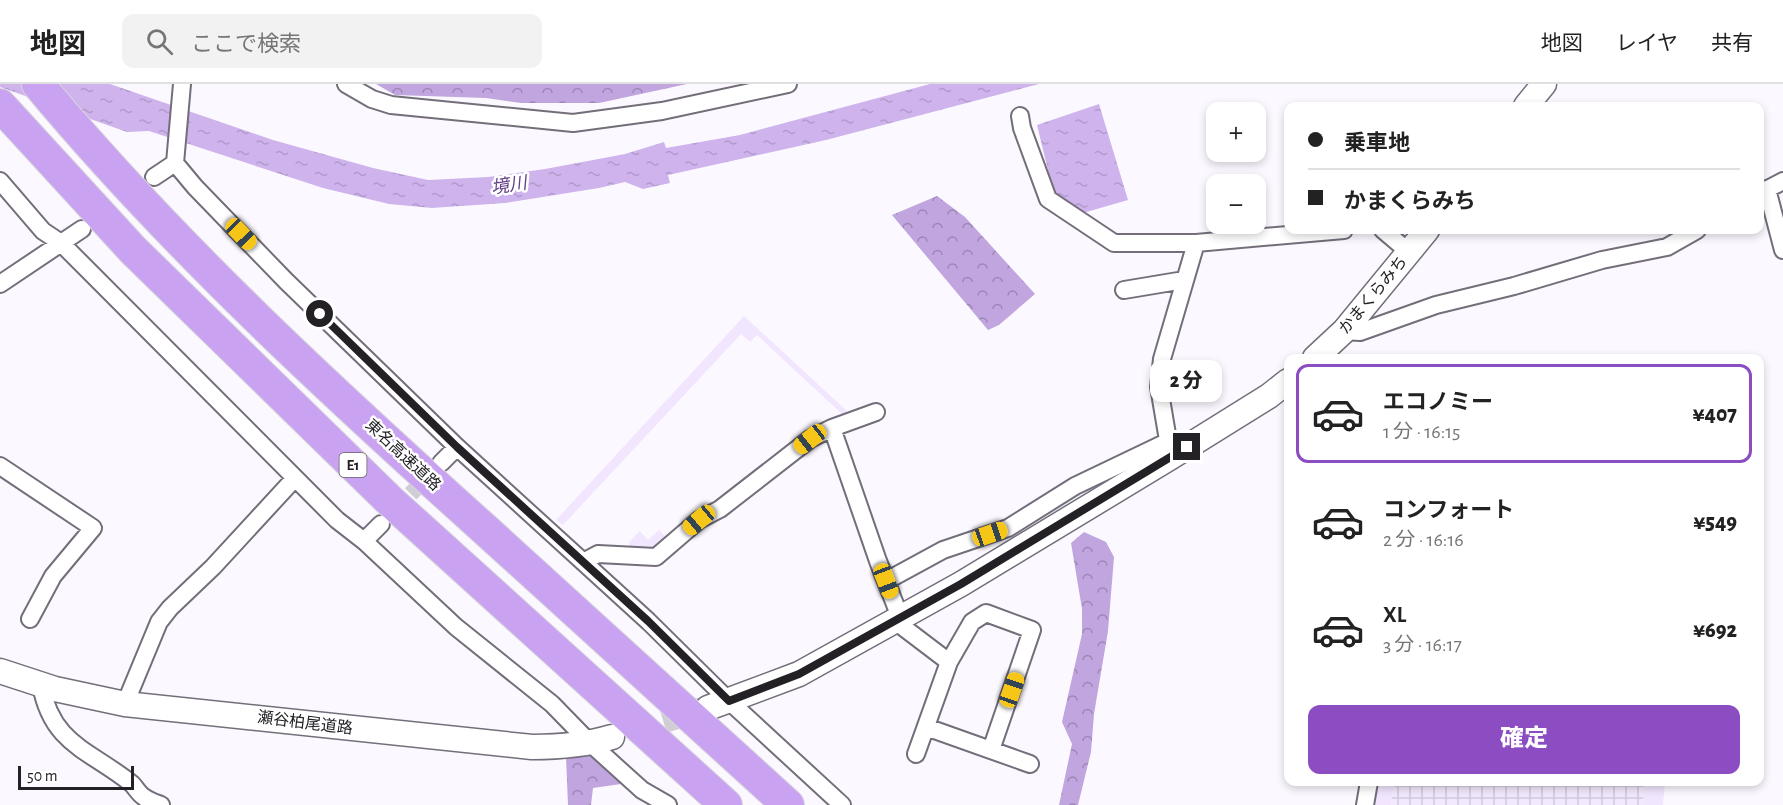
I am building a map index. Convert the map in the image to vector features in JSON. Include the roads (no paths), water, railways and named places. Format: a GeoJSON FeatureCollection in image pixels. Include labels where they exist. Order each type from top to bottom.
{"type":"FeatureCollection","features":[{"type":"Feature","properties":{"kind":"highway","name":"東名高速道路"},"geometry":{"type":"LineString","coordinates":[[38,84],[154,215],[269,330],[416,468],[788,805]]}},
{"type":"Feature","properties":{"kind":"highway","name":"E1"},"geometry":{"type":"LineString","coordinates":[[0,105],[133,250],[387,499],[726,805]]}},
{"type":"Feature","properties":{"kind":"main road"},"geometry":{"type":"LineString","coordinates":[[1529,102],[1544,84]]}},
{"type":"Feature","properties":{"kind":"main road","name":"かまくらみち"},"geometry":{"type":"LineString","coordinates":[[1319,354],[1344,332],[1424,234]]}},
{"type":"Feature","properties":{"kind":"main road"},"geometry":{"type":"LineString","coordinates":[[718,704],[799,674],[961,584],[1170,449],[1269,396],[1284,384]]}},
{"type":"Feature","properties":{"kind":"main road","name":"瀬谷柏尾道路"},"geometry":{"type":"LineString","coordinates":[[0,672],[41,685],[125,704],[532,747],[565,747],[601,740]]}},
{"type":"Feature","properties":{"kind":"street"},"geometry":{"type":"LineString","coordinates":[[182,84],[175,163],[195,187],[286,281],[457,447],[583,562],[718,704],[842,805]]}},
{"type":"Feature","properties":{"kind":"street"},"geometry":{"type":"LineString","coordinates":[[346,84],[372,99],[391,105],[573,123],[662,111],[788,84]]}},
{"type":"Feature","properties":{"kind":"street"},"geometry":{"type":"LineString","coordinates":[[1020,116],[1022,128],[1048,199],[1114,243],[1196,243],[1298,234]]}},
{"type":"Feature","properties":{"kind":"street"},"geometry":{"type":"LineString","coordinates":[[154,177],[175,163]]}},
{"type":"Feature","properties":{"kind":"street"},"geometry":{"type":"LineString","coordinates":[[1764,190],[1783,180]]}},
{"type":"Feature","properties":{"kind":"street"},"geometry":{"type":"LineString","coordinates":[[0,181],[43,231],[61,243],[337,520],[456,627],[601,740],[642,790],[668,805]]}},
{"type":"Feature","properties":{"kind":"street"},"geometry":{"type":"LineString","coordinates":[[1764,194],[1783,250]]}},
{"type":"Feature","properties":{"kind":"street"},"geometry":{"type":"LineString","coordinates":[[0,284],[82,228]]}},
{"type":"Feature","properties":{"kind":"street"},"geometry":{"type":"LineString","coordinates":[[1388,234],[1409,252]]}},
{"type":"Feature","properties":{"kind":"street"},"geometry":{"type":"LineString","coordinates":[[1344,332],[1360,332],[1436,305],[1514,286],[1602,260],[1667,247],[1690,234]]}},
{"type":"Feature","properties":{"kind":"street"},"geometry":{"type":"LineString","coordinates":[[886,581],[943,550],[1008,528],[1075,486],[1170,449],[1159,387],[1162,359],[1196,243]]}},
{"type":"Feature","properties":{"kind":"street"},"geometry":{"type":"LineString","coordinates":[[1124,290],[1184,280]]}},
{"type":"Feature","properties":{"kind":"street"},"geometry":{"type":"LineString","coordinates":[[583,562],[598,554],[656,557],[699,520],[720,509],[810,439],[832,428],[876,412]]}},
{"type":"Feature","properties":{"kind":"street"},"geometry":{"type":"LineString","coordinates":[[832,428],[898,619],[949,662]]}},
{"type":"Feature","properties":{"kind":"street"},"geometry":{"type":"LineString","coordinates":[[441,463],[457,447]]}},
{"type":"Feature","properties":{"kind":"street"},"geometry":{"type":"LineString","coordinates":[[0,466],[37,501],[93,528],[53,576],[30,619]]}},
{"type":"Feature","properties":{"kind":"street"},"geometry":{"type":"LineString","coordinates":[[125,704],[159,622],[295,478]]}},
{"type":"Feature","properties":{"kind":"street"},"geometry":{"type":"LineString","coordinates":[[364,542],[381,524]]}},
{"type":"Feature","properties":{"kind":"street"},"geometry":{"type":"LineString","coordinates":[[916,754],[949,662],[972,622],[986,613],[1032,630],[991,750]]}},
{"type":"Feature","properties":{"kind":"street"},"geometry":{"type":"LineString","coordinates":[[41,685],[51,720],[67,737],[87,755],[133,785],[141,801],[161,805]]}},
{"type":"Feature","properties":{"kind":"street"},"geometry":{"type":"LineString","coordinates":[[926,727],[1030,764]]}},
{"type":"Feature","properties":{"kind":"street"},"geometry":{"type":"LineString","coordinates":[[1365,805],[1369,786]]}},
{"type":"Feature","properties":{"kind":"water","name":"境川"},"geometry":{"type":"Polygon","coordinates":[[[0,84],[110,84],[273,140],[373,168],[428,180],[488,177],[545,169],[625,154],[664,142],[666,148],[740,135],[930,84],[1039,84],[826,140],[668,175],[670,183],[643,189],[625,182],[505,203],[432,208],[389,204],[323,188],[149,131],[127,132],[0,87],[0,84]]]}},
{"type":"Feature","properties":{"kind":"water"},"geometry":{"type":"Polygon","coordinates":[[[1099,104],[1128,200],[1083,213],[1054,195],[1037,125],[1099,104]]]}},
{"type":"Feature","properties":{"kind":"tunnel"},"geometry":{"type":"LineString","coordinates":[[394,511],[431,473]]}},
{"type":"Feature","properties":{"kind":"tunnel"},"geometry":{"type":"LineString","coordinates":[[629,732],[702,709]]}}]}
